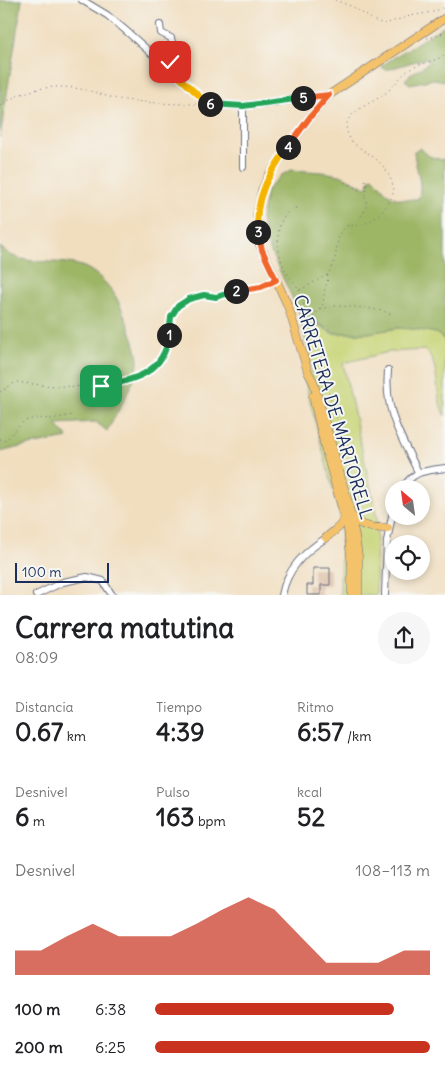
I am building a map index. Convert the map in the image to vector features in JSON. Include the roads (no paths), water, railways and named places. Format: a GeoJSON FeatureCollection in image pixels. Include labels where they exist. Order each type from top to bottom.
{"type":"FeatureCollection","features":[{"type":"Feature","properties":{"kind":"main road","name":"CARRETERA DE MARTORELL"},"geometry":{"type":"LineString","coordinates":[[358,595],[358,553],[347,515],[348,502],[298,334],[288,306],[262,250],[257,215],[265,183],[275,166],[310,117],[329,95],[445,18]]}},
{"type":"Feature","properties":{"kind":"main road"},"geometry":{"type":"LineString","coordinates":[[308,372],[317,416],[347,515],[352,566],[352,595]]}},
{"type":"Feature","properties":{"kind":"main road"},"geometry":{"type":"LineString","coordinates":[[348,502],[347,510],[350,523],[348,529],[354,539],[358,553]]}},
{"type":"Feature","properties":{"kind":"main road"},"geometry":{"type":"LineString","coordinates":[[347,515],[370,528],[388,528]]}},
{"type":"Feature","properties":{"kind":"main road"},"geometry":{"type":"LineString","coordinates":[[338,531],[347,515]]}},
{"type":"Feature","properties":{"kind":"main road"},"geometry":{"type":"LineString","coordinates":[[358,553],[361,536],[370,528]]}},
{"type":"Feature","properties":{"kind":"main road"},"geometry":{"type":"LineString","coordinates":[[326,538],[338,531],[348,529]]}},
{"type":"Feature","properties":{"kind":"main road"},"geometry":{"type":"LineString","coordinates":[[338,531],[350,544]]}},
{"type":"Feature","properties":{"kind":"street"},"geometry":{"type":"LineString","coordinates":[[82,0],[107,14],[208,104],[243,106],[329,95]]}},
{"type":"Feature","properties":{"kind":"street"},"geometry":{"type":"LineString","coordinates":[[160,25],[161,33],[171,38],[172,42],[168,67]]}},
{"type":"Feature","properties":{"kind":"street"},"geometry":{"type":"LineString","coordinates":[[243,106],[243,167]]}},
{"type":"Feature","properties":{"kind":"street"},"geometry":{"type":"LineString","coordinates":[[388,370],[386,387],[393,420],[418,472]]}},
{"type":"Feature","properties":{"kind":"street"},"geometry":{"type":"LineString","coordinates":[[409,480],[418,472],[445,468]]}},
{"type":"Feature","properties":{"kind":"street"},"geometry":{"type":"LineString","coordinates":[[385,595],[389,525]]}},
{"type":"Feature","properties":{"kind":"street"},"geometry":{"type":"LineString","coordinates":[[282,595],[284,586],[293,568],[308,550],[326,538]]}},
{"type":"Feature","properties":{"kind":"street"},"geometry":{"type":"LineString","coordinates":[[38,595],[63,582],[87,577],[103,581],[112,595]]}}]}
